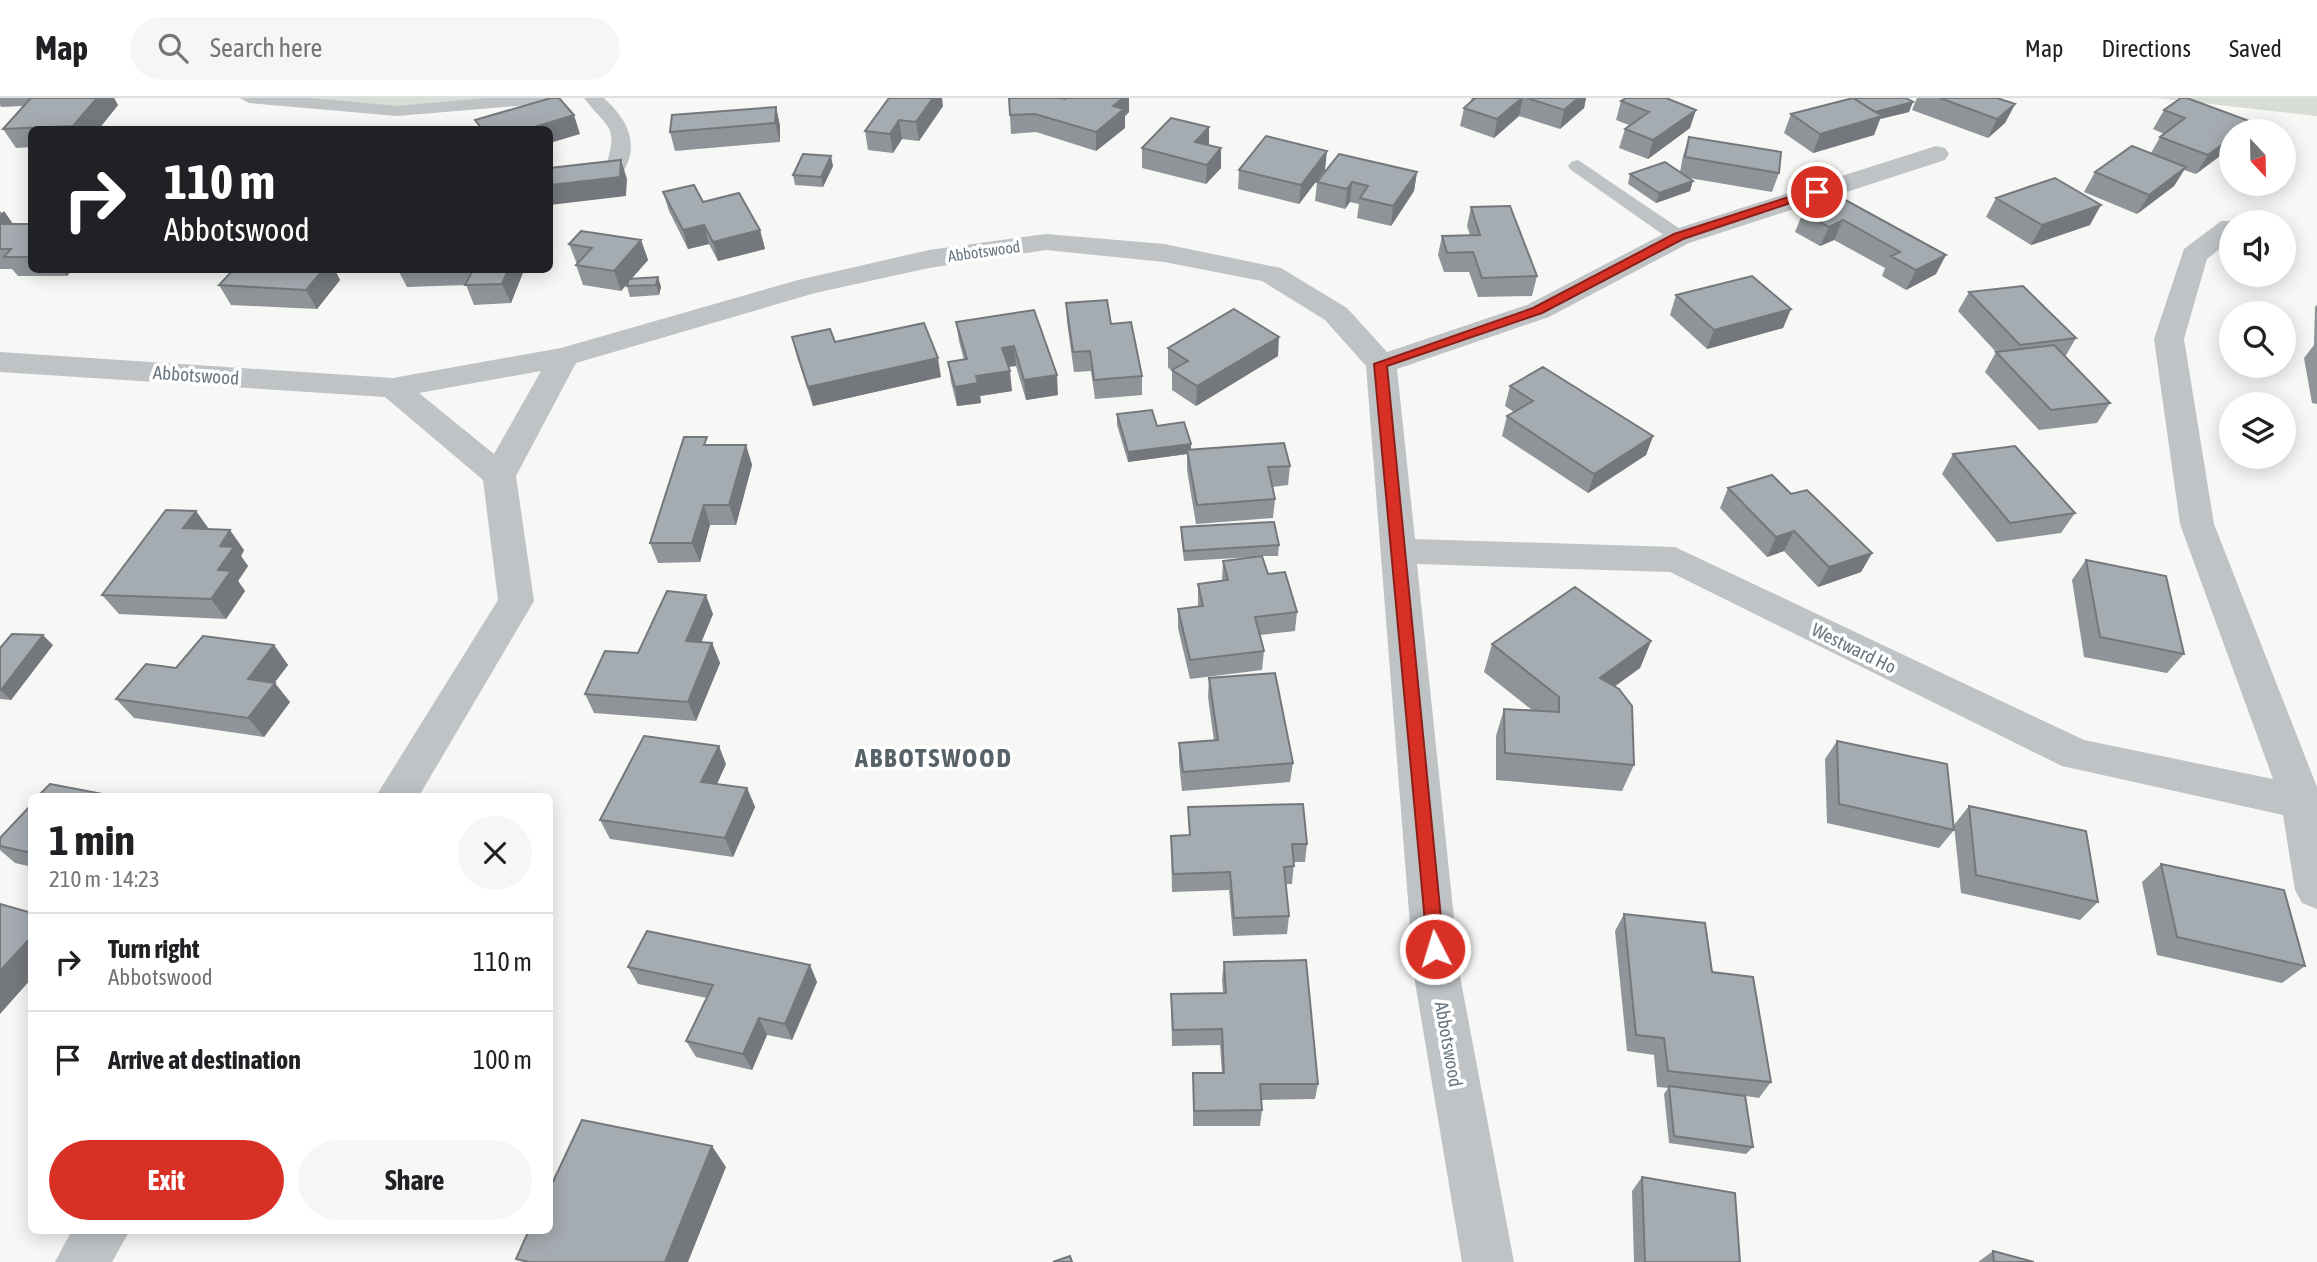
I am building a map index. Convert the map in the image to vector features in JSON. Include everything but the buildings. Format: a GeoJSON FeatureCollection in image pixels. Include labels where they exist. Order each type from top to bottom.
{"type":"FeatureCollection","features":[{"type":"Feature","properties":{"kind":"street"},"geometry":{"type":"LineString","coordinates":[[1381,364],[1538,311],[1679,237],[1936,154]]}},
{"type":"Feature","properties":{"kind":"street"},"geometry":{"type":"LineString","coordinates":[[2219,236],[2194,255],[2169,339],[2197,524],[2302,802],[2317,890]]}},
{"type":"Feature","properties":{"kind":"street","name":"Abbotswood"},"geometry":{"type":"LineString","coordinates":[[0,362],[393,388],[564,357],[808,286],[929,259],[1046,242],[1164,253],[1271,274],[1336,314],[1381,364],[1396,551],[1437,976],[1488,1262]]}},
{"type":"Feature","properties":{"kind":"street"},"geometry":{"type":"LineString","coordinates":[[399,793],[516,601],[499,476],[564,357]]}},
{"type":"Feature","properties":{"kind":"street"},"geometry":{"type":"LineString","coordinates":[[393,388],[499,476]]}},
{"type":"Feature","properties":{"kind":"street","name":"Westward Ho"},"geometry":{"type":"LineString","coordinates":[[1396,551],[1675,560],[2076,755],[2302,802]]}},
{"type":"Feature","properties":{"kind":"street"},"geometry":{"type":"LineString","coordinates":[[81,1262],[101,1234]]}},
{"type":"Feature","properties":{"kind":"lane"},"geometry":{"type":"LineString","coordinates":[[249,98],[397,111],[551,98]]}},
{"type":"Feature","properties":{"kind":"lane"},"geometry":{"type":"LineString","coordinates":[[593,98],[614,115],[623,129],[624,143],[615,170]]}},
{"type":"Feature","properties":{"kind":"lane"},"geometry":{"type":"LineString","coordinates":[[1578,166],[1679,237]]}},
{"type":"Feature","properties":{"kind":"shaded area"},"geometry":{"type":"Polygon","coordinates":[[[278,98],[515,98],[426,106],[378,107],[278,98]]]}},
{"type":"Feature","properties":{"kind":"shaded area"},"geometry":{"type":"Polygon","coordinates":[[[2157,98],[2317,98],[2317,116],[2157,98]]]}},
{"type":"Feature","properties":{"kind":"district","name":"ABBOTSWOOD"},"geometry":{"type":"Point","coordinates":[934,758]}},
{"type":"Feature","properties":{"kind":"route"},"geometry":{"type":"LineString","coordinates":[[1435,949],[1396,551],[1381,364],[1538,311],[1679,237],[1817,192]]}}]}
